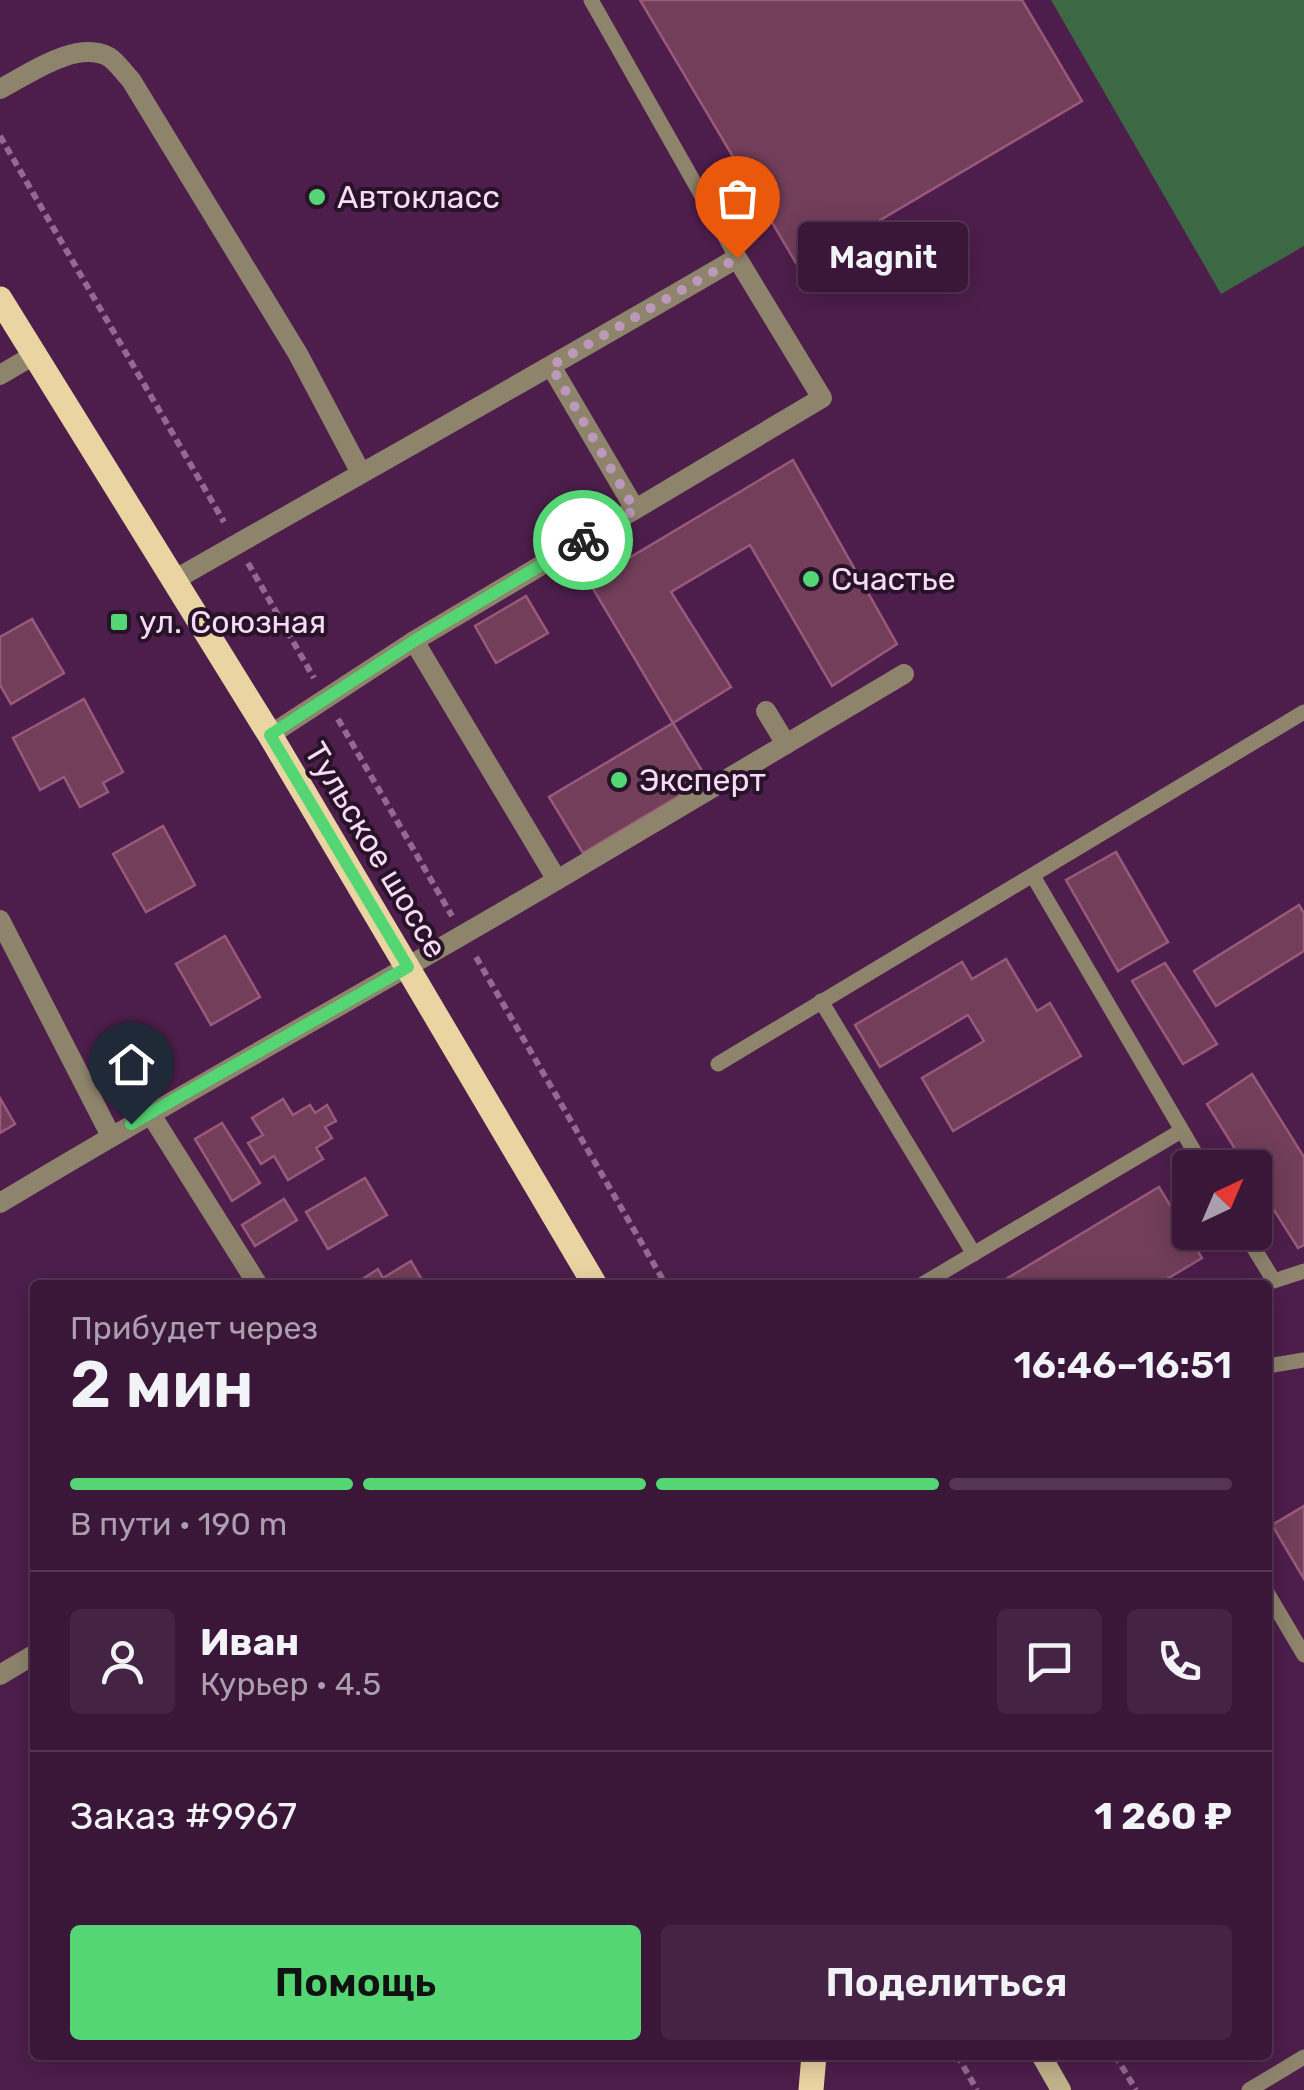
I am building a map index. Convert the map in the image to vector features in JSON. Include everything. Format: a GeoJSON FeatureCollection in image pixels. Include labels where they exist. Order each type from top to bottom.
{"type":"FeatureCollection","features":[{"type":"Feature","properties":{"kind":"main road","name":"Тульское шоссе"},"geometry":{"type":"LineString","coordinates":[[0,298],[270,735],[592,1280]]}},
{"type":"Feature","properties":{"kind":"main road"},"geometry":{"type":"LineString","coordinates":[[811,2090],[814,2060]]}},
{"type":"Feature","properties":{"kind":"main road"},"geometry":{"type":"LineString","coordinates":[[1044,2060],[1061,2090]]}},
{"type":"Feature","properties":{"kind":"street"},"geometry":{"type":"LineString","coordinates":[[0,89],[82,50],[109,57],[131,80],[298,354],[362,473]]}},
{"type":"Feature","properties":{"kind":"street"},"geometry":{"type":"LineString","coordinates":[[176,580],[737,258],[822,398],[414,641],[270,735]]}},
{"type":"Feature","properties":{"kind":"street"},"geometry":{"type":"LineString","coordinates":[[0,375],[34,355]]}},
{"type":"Feature","properties":{"kind":"street"},"geometry":{"type":"LineString","coordinates":[[551,366],[635,510]]}},
{"type":"Feature","properties":{"kind":"street"},"geometry":{"type":"LineString","coordinates":[[414,641],[557,880]]}},
{"type":"Feature","properties":{"kind":"street"},"geometry":{"type":"LineString","coordinates":[[0,1203],[904,674]]}},
{"type":"Feature","properties":{"kind":"street"},"geometry":{"type":"LineString","coordinates":[[766,711],[786,744]]}},
{"type":"Feature","properties":{"kind":"street"},"geometry":{"type":"LineString","coordinates":[[0,920],[111,1136]]}},
{"type":"Feature","properties":{"kind":"street"},"geometry":{"type":"LineString","coordinates":[[150,1113],[255,1280]]}},
{"type":"Feature","properties":{"kind":"street"},"geometry":{"type":"LineString","coordinates":[[0,1675],[30,1657]]}},
{"type":"Feature","properties":{"kind":"lane"},"geometry":{"type":"LineString","coordinates":[[591,0],[737,258]]}},
{"type":"Feature","properties":{"kind":"lane"},"geometry":{"type":"LineString","coordinates":[[718,1064],[1304,712]]}},
{"type":"Feature","properties":{"kind":"lane"},"geometry":{"type":"LineString","coordinates":[[1033,876],[1193,1150]]}},
{"type":"Feature","properties":{"kind":"lane"},"geometry":{"type":"LineString","coordinates":[[821,1001],[974,1254]]}},
{"type":"Feature","properties":{"kind":"lane"},"geometry":{"type":"LineString","coordinates":[[930,1280],[1181,1131]]}},
{"type":"Feature","properties":{"kind":"lane"},"geometry":{"type":"LineString","coordinates":[[1255,1250],[1274,1281],[1304,1270]]}},
{"type":"Feature","properties":{"kind":"lane"},"geometry":{"type":"LineString","coordinates":[[1272,1365],[1304,1360]]}},
{"type":"Feature","properties":{"kind":"lane"},"geometry":{"type":"LineString","coordinates":[[1272,1601],[1304,1655]]}},
{"type":"Feature","properties":{"kind":"lane"},"geometry":{"type":"LineString","coordinates":[[1249,2090],[1304,2057]]}},
{"type":"Feature","properties":{"kind":"path"},"geometry":{"type":"LineString","coordinates":[[959,2060],[976,2090]]}},
{"type":"Feature","properties":{"kind":"path"},"geometry":{"type":"LineString","coordinates":[[1118,2060],[1136,2090]]}},
{"type":"Feature","properties":{"kind":"green space"},"geometry":{"type":"Polygon","coordinates":[[[1051,0],[1304,0],[1304,246],[1221,294],[1051,0]]]}},
{"type":"Feature","properties":{"kind":"building"},"geometry":{"type":"Polygon","coordinates":[[[640,0],[1022,0],[1082,101],[799,268],[640,0]]]}},
{"type":"Feature","properties":{"kind":"building"},"geometry":{"type":"Polygon","coordinates":[[[793,460],[897,644],[832,686],[750,545],[671,592],[731,687],[673,723],[589,582],[793,460]]]}},
{"type":"Feature","properties":{"kind":"building"},"geometry":{"type":"Polygon","coordinates":[[[526,596],[548,633],[496,663],[475,626],[526,596]]]}},
{"type":"Feature","properties":{"kind":"building"},"geometry":{"type":"Polygon","coordinates":[[[32,619],[64,673],[11,704],[0,685],[0,637],[32,619]]]}},
{"type":"Feature","properties":{"kind":"building"},"geometry":{"type":"Polygon","coordinates":[[[84,699],[123,772],[103,783],[108,792],[80,807],[64,777],[40,790],[13,738],[84,699]]]}},
{"type":"Feature","properties":{"kind":"building"},"geometry":{"type":"Polygon","coordinates":[[[673,723],[707,779],[583,853],[549,797],[673,723]]]}},
{"type":"Feature","properties":{"kind":"building"},"geometry":{"type":"Polygon","coordinates":[[[163,826],[195,885],[146,912],[113,854],[163,826]]]}},
{"type":"Feature","properties":{"kind":"building"},"geometry":{"type":"Polygon","coordinates":[[[1116,852],[1168,942],[1118,971],[1066,880],[1116,852]]]}},
{"type":"Feature","properties":{"kind":"building"},"geometry":{"type":"Polygon","coordinates":[[[1299,905],[1304,913],[1304,951],[1216,1006],[1194,971],[1299,905]]]}},
{"type":"Feature","properties":{"kind":"building"},"geometry":{"type":"Polygon","coordinates":[[[225,936],[260,997],[211,1025],[176,964],[225,936]]]}},
{"type":"Feature","properties":{"kind":"building"},"geometry":{"type":"Polygon","coordinates":[[[1006,959],[1037,1011],[1050,1003],[1081,1056],[953,1131],[922,1078],[984,1041],[968,1015],[880,1067],[855,1025],[962,962],[972,979],[1006,959]]]}},
{"type":"Feature","properties":{"kind":"building"},"geometry":{"type":"Polygon","coordinates":[[[1165,963],[1217,1044],[1183,1064],[1132,981],[1165,963]]]}},
{"type":"Feature","properties":{"kind":"building"},"geometry":{"type":"Polygon","coordinates":[[[1252,1074],[1304,1157],[1304,1245],[1298,1248],[1272,1207],[1272,1150],[1236,1150],[1207,1104],[1252,1074]]]}},
{"type":"Feature","properties":{"kind":"building"},"geometry":{"type":"Polygon","coordinates":[[[0,1098],[15,1124],[0,1133],[0,1098]]]}},
{"type":"Feature","properties":{"kind":"building"},"geometry":{"type":"Polygon","coordinates":[[[283,1099],[293,1115],[310,1105],[315,1113],[327,1105],[336,1121],[325,1127],[332,1138],[316,1148],[323,1159],[288,1180],[274,1156],[261,1164],[248,1143],[263,1135],[252,1118],[283,1099]]]}},
{"type":"Feature","properties":{"kind":"building"},"geometry":{"type":"Polygon","coordinates":[[[222,1123],[260,1183],[232,1201],[195,1139],[222,1123]]]}},
{"type":"Feature","properties":{"kind":"building"},"geometry":{"type":"Polygon","coordinates":[[[365,1178],[387,1215],[328,1249],[306,1212],[365,1178]]]}},
{"type":"Feature","properties":{"kind":"building"},"geometry":{"type":"Polygon","coordinates":[[[1159,1187],[1172,1208],[1172,1250],[1197,1250],[1202,1258],[1165,1280],[1004,1280],[1159,1187]]]}},
{"type":"Feature","properties":{"kind":"building"},"geometry":{"type":"Polygon","coordinates":[[[284,1199],[297,1220],[255,1246],[242,1225],[284,1199]]]}},
{"type":"Feature","properties":{"kind":"building"},"geometry":{"type":"Polygon","coordinates":[[[411,1261],[422,1280],[361,1280],[378,1269],[383,1278],[411,1261]]]}},
{"type":"Feature","properties":{"kind":"building"},"geometry":{"type":"Polygon","coordinates":[[[1304,1506],[1304,1579],[1272,1525],[1304,1506]]]}},
{"type":"Feature","properties":{"kind":"way so far"},"geometry":{"type":"LineString","coordinates":[[583,540],[635,510],[551,366],[737,258]]}},
{"type":"Feature","properties":{"kind":"place","name":"Автокласс"},"geometry":{"type":"Point","coordinates":[317,197]}},
{"type":"Feature","properties":{"kind":"place","name":"Magnit"},"geometry":{"type":"Point","coordinates":[737,258]}},
{"type":"Feature","properties":{"kind":"place","name":"Счастье"},"geometry":{"type":"Point","coordinates":[811,579]}},
{"type":"Feature","properties":{"kind":"place","name":"ул. Союзная"},"geometry":{"type":"Point","coordinates":[119,622]}},
{"type":"Feature","properties":{"kind":"place","name":"Эксперт"},"geometry":{"type":"Point","coordinates":[619,780]}},
{"type":"Feature","properties":{"kind":"route"},"geometry":{"type":"LineString","coordinates":[[131,1124],[408,967],[270,735],[414,641],[583,540]]}}]}
